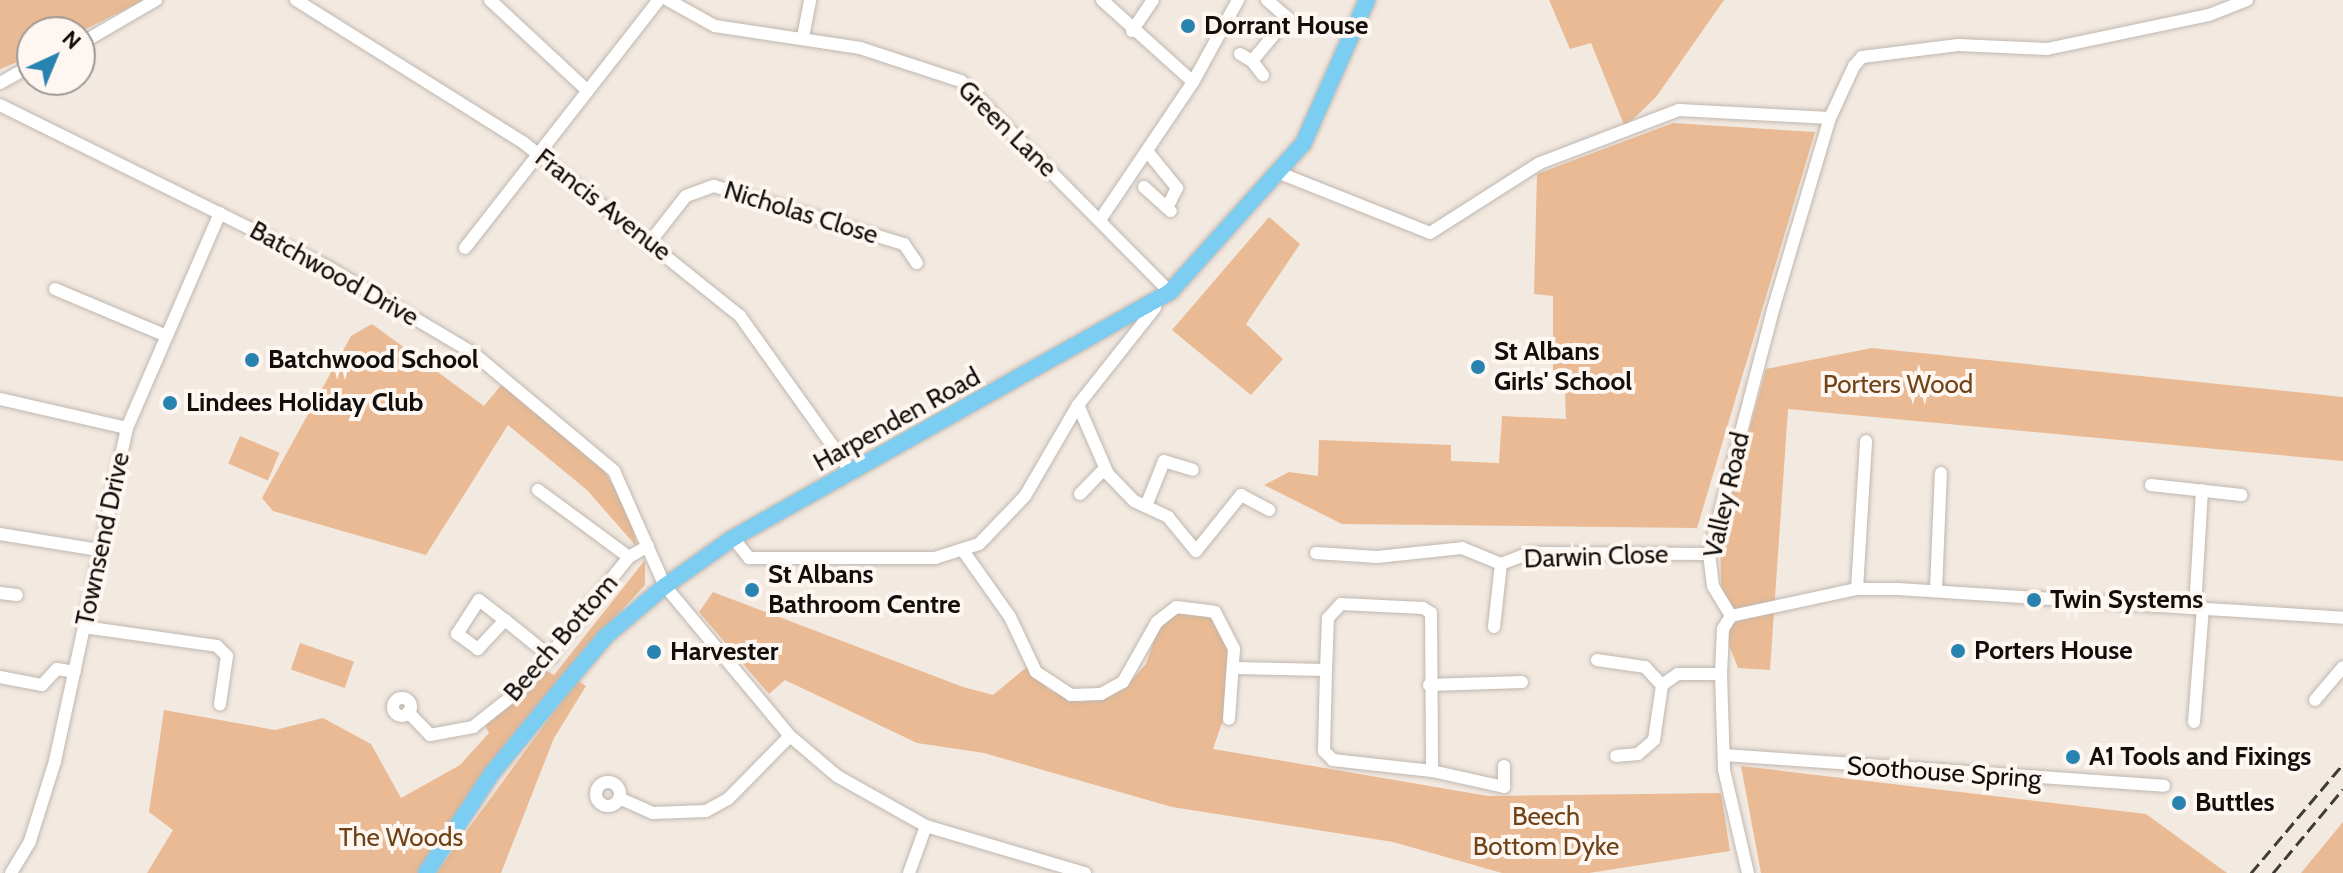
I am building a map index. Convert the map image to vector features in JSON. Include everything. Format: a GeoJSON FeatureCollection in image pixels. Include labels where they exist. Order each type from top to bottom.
{"type":"FeatureCollection","features":[{"type":"Feature","properties":{"kind":"main road","name":"Harpenden Road"},"geometry":{"type":"LineString","coordinates":[[426,873],[512,749],[606,636],[665,586],[733,538],[1170,292],[1282,174],[1322,114],[1367,0]]}},
{"type":"Feature","properties":{"kind":"street"},"geometry":{"type":"LineString","coordinates":[[96,35],[156,0]]}},
{"type":"Feature","properties":{"kind":"street","name":"Francis Avenue"},"geometry":{"type":"LineString","coordinates":[[296,0],[539,155],[650,242],[766,345],[852,473]]}},
{"type":"Feature","properties":{"kind":"street"},"geometry":{"type":"LineString","coordinates":[[490,0],[520,24],[587,90]]}},
{"type":"Feature","properties":{"kind":"street"},"geometry":{"type":"LineString","coordinates":[[465,248],[659,0]]}},
{"type":"Feature","properties":{"kind":"street","name":"Green Lane"},"geometry":{"type":"LineString","coordinates":[[668,0],[715,26],[803,37],[922,63],[961,81],[1170,292]]}},
{"type":"Feature","properties":{"kind":"street"},"geometry":{"type":"LineString","coordinates":[[803,37],[810,0]]}},
{"type":"Feature","properties":{"kind":"street"},"geometry":{"type":"LineString","coordinates":[[1102,0],[1132,31],[1193,82]]}},
{"type":"Feature","properties":{"kind":"street"},"geometry":{"type":"LineString","coordinates":[[1132,31],[1153,0]]}},
{"type":"Feature","properties":{"kind":"street"},"geometry":{"type":"LineString","coordinates":[[1100,220],[1193,82],[1238,0]]}},
{"type":"Feature","properties":{"kind":"street"},"geometry":{"type":"LineString","coordinates":[[1267,0],[1288,18]]}},
{"type":"Feature","properties":{"kind":"street","name":"Valley Road"},"geometry":{"type":"LineString","coordinates":[[1731,616],[1713,586],[1709,554],[1830,118],[1862,57],[1958,45],[2047,49],[2209,15],[2247,0]]}},
{"type":"Feature","properties":{"kind":"street"},"geometry":{"type":"LineString","coordinates":[[1263,75],[1246,58],[1273,45],[1288,18],[1302,14]]}},
{"type":"Feature","properties":{"kind":"street","name":"Batchwood Drive"},"geometry":{"type":"LineString","coordinates":[[0,105],[220,213],[473,353],[614,471],[665,586],[790,736],[886,809],[926,826],[1085,873]]}},
{"type":"Feature","properties":{"kind":"street"},"geometry":{"type":"LineString","coordinates":[[1282,174],[1430,233],[1540,163],[1679,110],[1830,118]]}},
{"type":"Feature","properties":{"kind":"street"},"geometry":{"type":"LineString","coordinates":[[1147,151],[1177,188],[1168,213]]}},
{"type":"Feature","properties":{"kind":"street","name":"Nicholas Close"},"geometry":{"type":"LineString","coordinates":[[650,242],[686,196],[714,186],[904,244],[917,263]]}},
{"type":"Feature","properties":{"kind":"street"},"geometry":{"type":"LineString","coordinates":[[1144,187],[1168,213]]}},
{"type":"Feature","properties":{"kind":"street"},"geometry":{"type":"LineString","coordinates":[[1168,213],[1182,199]]}},
{"type":"Feature","properties":{"kind":"street","name":"Townsend Drive"},"geometry":{"type":"LineString","coordinates":[[11,873],[30,841],[75,672],[127,428],[220,213]]}},
{"type":"Feature","properties":{"kind":"street"},"geometry":{"type":"LineString","coordinates":[[54,289],[167,336]]}},
{"type":"Feature","properties":{"kind":"street"},"geometry":{"type":"LineString","coordinates":[[733,538],[749,558],[964,552],[1014,511],[1078,405],[1155,308]]}},
{"type":"Feature","properties":{"kind":"street"},"geometry":{"type":"LineString","coordinates":[[0,399],[127,428]]}},
{"type":"Feature","properties":{"kind":"street"},"geometry":{"type":"LineString","coordinates":[[1078,405],[1105,468],[1146,506],[1168,517],[1196,551],[1235,491],[1269,510]]}},
{"type":"Feature","properties":{"kind":"street"},"geometry":{"type":"LineString","coordinates":[[1857,589],[1866,441]]}},
{"type":"Feature","properties":{"kind":"street"},"geometry":{"type":"LineString","coordinates":[[1146,506],[1164,461],[1193,470]]}},
{"type":"Feature","properties":{"kind":"street"},"geometry":{"type":"LineString","coordinates":[[1080,494],[1105,468]]}},
{"type":"Feature","properties":{"kind":"street"},"geometry":{"type":"LineString","coordinates":[[1936,590],[1941,473]]}},
{"type":"Feature","properties":{"kind":"street"},"geometry":{"type":"LineString","coordinates":[[2151,485],[2241,495]]}},
{"type":"Feature","properties":{"kind":"street"},"geometry":{"type":"LineString","coordinates":[[538,490],[629,557],[648,546]]}},
{"type":"Feature","properties":{"kind":"street"},"geometry":{"type":"LineString","coordinates":[[2194,722],[2201,635],[2202,490]]}},
{"type":"Feature","properties":{"kind":"street"},"geometry":{"type":"LineString","coordinates":[[0,534],[99,550]]}},
{"type":"Feature","properties":{"kind":"street"},"geometry":{"type":"LineString","coordinates":[[1316,553],[1377,557],[1462,548],[1501,564]]}},
{"type":"Feature","properties":{"kind":"street"},"geometry":{"type":"LineString","coordinates":[[964,552],[1010,617],[1036,672],[1061,692],[1093,696],[1114,689],[1138,667],[1162,617],[1184,605],[1221,617],[1231,632],[1235,668],[1229,719]]}},
{"type":"Feature","properties":{"kind":"street","name":"Darwin Close"},"geometry":{"type":"LineString","coordinates":[[1494,627],[1501,564],[1530,553],[1709,554]]}},
{"type":"Feature","properties":{"kind":"street","name":"Beech Bottom"},"geometry":{"type":"LineString","coordinates":[[408,712],[430,735],[473,727],[552,658],[629,557]]}},
{"type":"Feature","properties":{"kind":"street"},"geometry":{"type":"LineString","coordinates":[[1748,873],[1724,755],[1723,629],[1731,616],[1857,589],[1936,590],[2343,618]]}},
{"type":"Feature","properties":{"kind":"street"},"geometry":{"type":"LineString","coordinates":[[0,593],[17,595]]}},
{"type":"Feature","properties":{"kind":"street"},"geometry":{"type":"LineString","coordinates":[[1432,771],[1429,685],[1431,613],[1402,604],[1341,604],[1328,618],[1324,751],[1333,760],[1432,771],[1504,787],[1504,766]]}},
{"type":"Feature","properties":{"kind":"street"},"geometry":{"type":"LineString","coordinates":[[505,620],[552,658]]}},
{"type":"Feature","properties":{"kind":"street"},"geometry":{"type":"LineString","coordinates":[[84,627],[217,646],[227,656],[220,704]]}},
{"type":"Feature","properties":{"kind":"street"},"geometry":{"type":"LineString","coordinates":[[1597,660],[1645,667],[1662,685]]}},
{"type":"Feature","properties":{"kind":"street"},"geometry":{"type":"LineString","coordinates":[[2315,700],[2343,667]]}},
{"type":"Feature","properties":{"kind":"street"},"geometry":{"type":"LineString","coordinates":[[1235,668],[1326,670]]}},
{"type":"Feature","properties":{"kind":"street"},"geometry":{"type":"LineString","coordinates":[[0,677],[42,685],[57,669],[75,672]]}},
{"type":"Feature","properties":{"kind":"street"},"geometry":{"type":"LineString","coordinates":[[1616,756],[1638,754],[1654,740],[1662,685],[1678,674],[1721,674]]}},
{"type":"Feature","properties":{"kind":"street"},"geometry":{"type":"LineString","coordinates":[[1429,685],[1522,682]]}},
{"type":"Feature","properties":{"kind":"street"},"geometry":{"type":"LineString","coordinates":[[619,798],[653,813],[706,811],[728,799],[790,736]]}},
{"type":"Feature","properties":{"kind":"street","name":"Soothouse Spring"},"geometry":{"type":"LineString","coordinates":[[1724,755],[2164,786]]}},
{"type":"Feature","properties":{"kind":"street"},"geometry":{"type":"LineString","coordinates":[[909,873],[926,826]]}},
{"type":"Feature","properties":{"kind":"green space"},"geometry":{"type":"Polygon","coordinates":[[[0,0],[144,0],[96,24],[96,16],[16,16],[16,62],[0,69],[0,0]]]}},
{"type":"Feature","properties":{"kind":"green space"},"geometry":{"type":"Polygon","coordinates":[[[1549,0],[1724,0],[1656,97],[1625,127],[1591,43],[1570,49],[1549,0]]]}},
{"type":"Feature","properties":{"kind":"green space"},"geometry":{"type":"Polygon","coordinates":[[[1673,123],[1815,132],[1697,528],[1342,524],[1264,485],[1289,472],[1318,476],[1319,440],[1451,445],[1451,461],[1499,463],[1502,416],[1566,419],[1564,370],[1553,370],[1553,296],[1534,294],[1537,174],[1673,123]]]}},
{"type":"Feature","properties":{"kind":"green space"},"geometry":{"type":"Polygon","coordinates":[[[1269,217],[1300,244],[1246,324],[1283,359],[1251,395],[1172,330],[1269,217]]]}},
{"type":"Feature","properties":{"kind":"green space"},"geometry":{"type":"Polygon","coordinates":[[[372,324],[484,406],[502,384],[601,466],[631,514],[637,547],[587,490],[508,425],[426,555],[273,511],[262,498],[351,336],[372,324]]]}},
{"type":"Feature","properties":{"kind":"green space","name":"Porters Wood"},"geometry":{"type":"Polygon","coordinates":[[[1872,348],[2343,397],[2343,461],[1788,409],[1770,670],[1738,668],[1722,627],[1720,538],[1766,369],[1872,348]]]}},
{"type":"Feature","properties":{"kind":"green space"},"geometry":{"type":"Polygon","coordinates":[[[240,436],[280,453],[268,480],[228,464],[240,436]]]}},
{"type":"Feature","properties":{"kind":"green space"},"geometry":{"type":"Polygon","coordinates":[[[645,560],[645,585],[595,639],[421,873],[147,873],[173,830],[149,812],[164,710],[275,730],[323,718],[371,744],[401,798],[460,765],[489,733],[484,723],[544,669],[554,675],[645,560]]]}},
{"type":"Feature","properties":{"kind":"green space","name":"Beech Bottom Dyke"},"geometry":{"type":"Polygon","coordinates":[[[713,592],[963,687],[993,695],[1028,666],[1049,690],[1080,702],[1126,686],[1146,664],[1158,629],[1179,611],[1210,614],[1228,637],[1228,705],[1213,749],[1488,796],[1721,793],[1730,851],[1589,873],[1502,873],[1393,842],[1172,807],[984,753],[917,743],[785,680],[769,694],[699,612],[713,592]]]}},
{"type":"Feature","properties":{"kind":"green space"},"geometry":{"type":"Polygon","coordinates":[[[300,643],[354,662],[345,688],[291,669],[300,643]]]}},
{"type":"Feature","properties":{"kind":"green space","name":"The Woods"},"geometry":{"type":"Polygon","coordinates":[[[577,680],[586,686],[554,738],[501,873],[436,873],[577,680]]]}},
{"type":"Feature","properties":{"kind":"green space"},"geometry":{"type":"Polygon","coordinates":[[[1741,766],[2146,814],[2227,873],[1761,873],[1741,766]]]}},
{"type":"Feature","properties":{"kind":"green space"},"geometry":{"type":"Polygon","coordinates":[[[2343,822],[2343,873],[2301,873],[2343,822]]]}},
{"type":"Feature","properties":{"kind":"railway"},"geometry":{"type":"LineString","coordinates":[[2251,873],[2343,764]]}},
{"type":"Feature","properties":{"kind":"railway"},"geometry":{"type":"LineString","coordinates":[[2273,873],[2343,789]]}},
{"type":"Feature","properties":{"kind":"place","name":"Dorrant House"},"geometry":{"type":"Point","coordinates":[1188,26]}},
{"type":"Feature","properties":{"kind":"place","name":"Batchwood School"},"geometry":{"type":"Point","coordinates":[252,360]}},
{"type":"Feature","properties":{"kind":"place","name":"St Albans Girls' School"},"geometry":{"type":"Point","coordinates":[1478,367]}},
{"type":"Feature","properties":{"kind":"place","name":"Lindees Holiday Club"},"geometry":{"type":"Point","coordinates":[170,403]}},
{"type":"Feature","properties":{"kind":"place","name":"St Albans Bathroom Centre"},"geometry":{"type":"Point","coordinates":[752,590]}},
{"type":"Feature","properties":{"kind":"place","name":"Twin Systems"},"geometry":{"type":"Point","coordinates":[2034,600]}},
{"type":"Feature","properties":{"kind":"place","name":"Porters House"},"geometry":{"type":"Point","coordinates":[1958,651]}},
{"type":"Feature","properties":{"kind":"place","name":"Harvester"},"geometry":{"type":"Point","coordinates":[654,652]}},
{"type":"Feature","properties":{"kind":"place","name":"A1 Tools and Fixings"},"geometry":{"type":"Point","coordinates":[2073,757]}},
{"type":"Feature","properties":{"kind":"place","name":"Buttles"},"geometry":{"type":"Point","coordinates":[2179,803]}}]}
